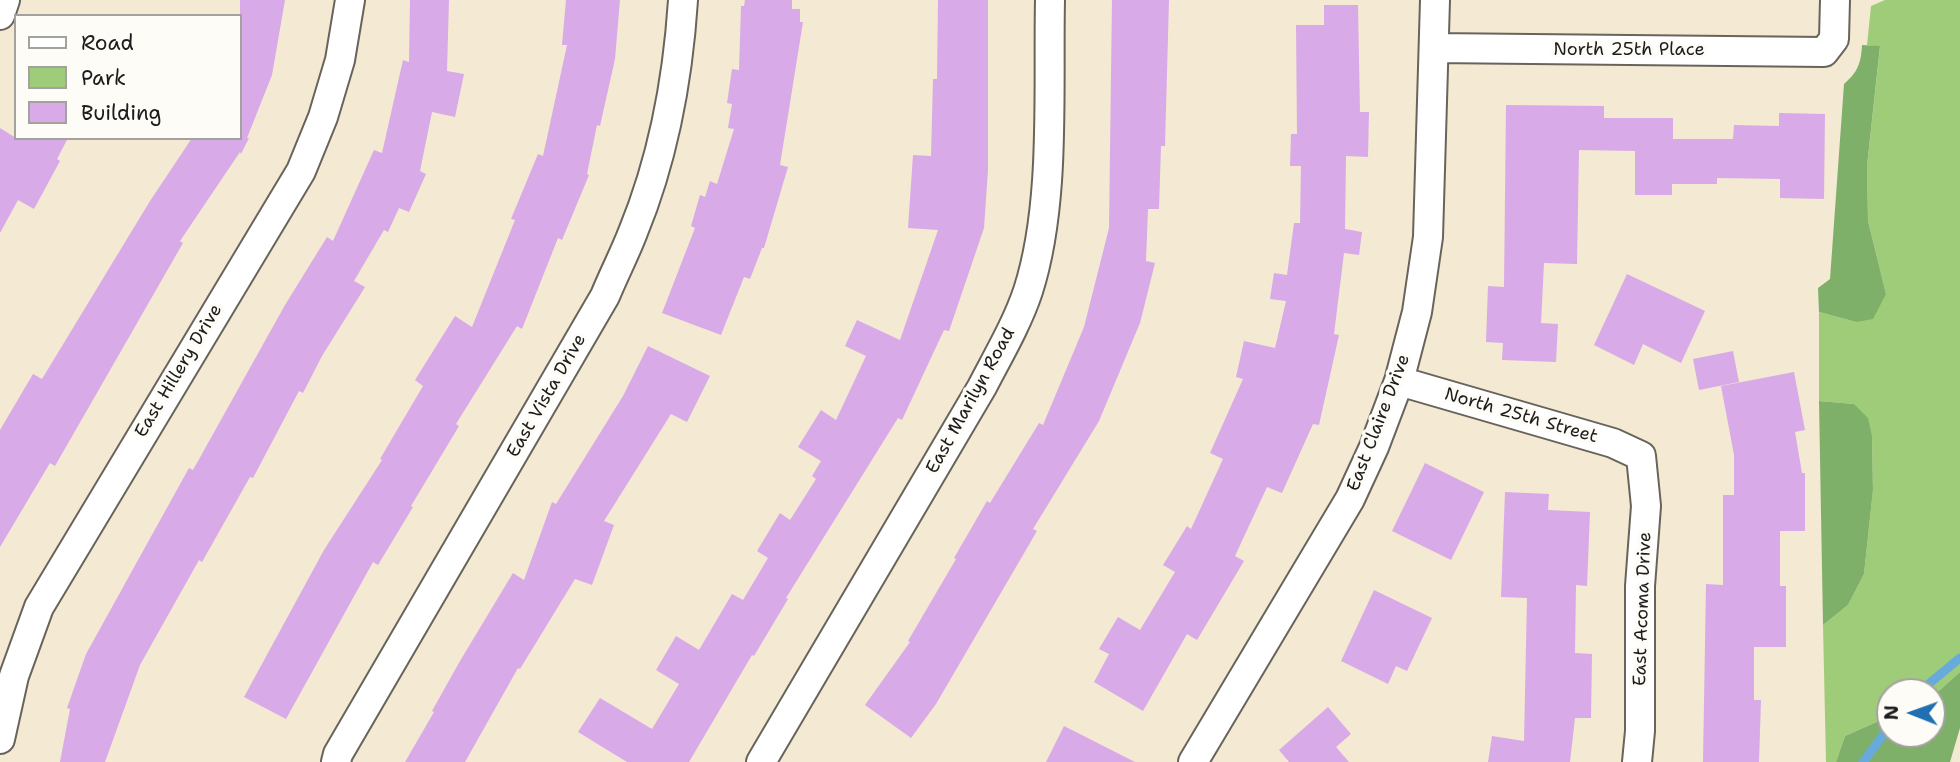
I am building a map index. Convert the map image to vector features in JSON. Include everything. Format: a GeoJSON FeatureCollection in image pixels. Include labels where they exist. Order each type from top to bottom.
{"type":"FeatureCollection","features":[{"type":"Feature","properties":{"kind":"street"},"geometry":{"type":"LineString","coordinates":[[0,15],[5,0]]}},
{"type":"Feature","properties":{"kind":"street","name":"East Hillery Drive"},"geometry":{"type":"LineString","coordinates":[[0,739],[14,676],[39,607],[301,171],[323,117],[337,71],[350,0]]}},
{"type":"Feature","properties":{"kind":"street","name":"East Vista Drive"},"geometry":{"type":"LineString","coordinates":[[336,762],[338,754],[605,296],[634,230],[655,166],[673,89],[683,0]]}},
{"type":"Feature","properties":{"kind":"street","name":"East Marilyn Road"},"geometry":{"type":"LineString","coordinates":[[761,762],[982,387],[1005,344],[1028,291],[1044,221],[1050,0]]}},
{"type":"Feature","properties":{"kind":"street","name":"East Claire Drive"},"geometry":{"type":"LineString","coordinates":[[1193,762],[1350,499],[1374,447],[1399,381],[1417,312],[1429,237],[1434,0]]}},
{"type":"Feature","properties":{"kind":"street","name":"North 25th Place"},"geometry":{"type":"LineString","coordinates":[[1434,48],[1824,52],[1834,39],[1835,0]]}},
{"type":"Feature","properties":{"kind":"street","name":"North 25th Street"},"geometry":{"type":"LineString","coordinates":[[1399,381],[1612,443],[1641,456]]}},
{"type":"Feature","properties":{"kind":"street","name":"East Acoma Drive"},"geometry":{"type":"LineString","coordinates":[[1637,762],[1640,731],[1640,586],[1646,506],[1641,456]]}},
{"type":"Feature","properties":{"kind":"green space"},"geometry":{"type":"Polygon","coordinates":[[[1885,0],[1960,0],[1960,672],[1946,684],[1946,678],[1876,678],[1876,722],[1845,736],[1836,762],[1826,762],[1823,625],[1848,605],[1864,574],[1873,490],[1872,436],[1854,404],[1819,401],[1819,312],[1856,322],[1886,294],[1868,221],[1867,166],[1880,47],[1867,45],[1871,6],[1885,0]]]}},
{"type":"Feature","properties":{"kind":"green space"},"geometry":{"type":"Polygon","coordinates":[[[1862,45],[1880,46],[1867,166],[1868,221],[1886,294],[1873,319],[1856,322],[1819,312],[1818,288],[1830,279],[1844,84],[1858,67],[1862,45]]]}},
{"type":"Feature","properties":{"kind":"green space"},"geometry":{"type":"Polygon","coordinates":[[[1819,401],[1854,404],[1868,418],[1872,436],[1873,490],[1864,574],[1848,605],[1823,625],[1819,401]]]}},
{"type":"Feature","properties":{"kind":"green space"},"geometry":{"type":"Polygon","coordinates":[[[1960,672],[1960,728],[1950,762],[1836,762],[1845,736],[1876,722],[1876,748],[1946,748],[1946,684],[1960,672]]]}},
{"type":"Feature","properties":{"kind":"building"},"geometry":{"type":"Polygon","coordinates":[[[240,0],[285,0],[272,75],[249,138],[241,154],[240,152],[180,241],[183,243],[55,466],[50,463],[0,547],[0,430],[33,374],[42,379],[150,201],[191,140],[242,140],[240,0]]]}},
{"type":"Feature","properties":{"kind":"building"},"geometry":{"type":"Polygon","coordinates":[[[410,0],[449,0],[447,71],[464,74],[455,117],[432,112],[420,171],[426,174],[409,212],[399,208],[388,232],[384,230],[354,281],[365,287],[322,356],[303,393],[299,391],[253,478],[250,477],[202,562],[199,560],[140,665],[105,762],[60,762],[70,709],[67,708],[86,654],[189,468],[193,470],[285,305],[327,237],[333,241],[374,150],[382,153],[403,60],[409,62],[410,0]]]}},
{"type":"Feature","properties":{"kind":"building"},"geometry":{"type":"Polygon","coordinates":[[[566,0],[620,0],[615,59],[600,126],[597,125],[587,174],[589,175],[562,240],[558,238],[522,329],[517,326],[456,424],[459,426],[411,506],[413,507],[378,565],[373,562],[286,719],[244,697],[324,550],[382,460],[380,459],[423,386],[415,380],[455,316],[472,327],[515,220],[511,219],[538,154],[543,156],[567,45],[562,45],[566,0]]]}},
{"type":"Feature","properties":{"kind":"building"},"geometry":{"type":"Polygon","coordinates":[[[745,0],[792,0],[792,9],[800,9],[800,22],[803,22],[780,165],[788,167],[764,248],[750,279],[744,277],[721,335],[662,313],[695,228],[691,226],[700,195],[705,197],[710,181],[717,184],[734,129],[728,128],[732,104],[727,103],[732,69],[739,70],[741,6],[744,6],[745,0]]]}},
{"type":"Feature","properties":{"kind":"building"},"geometry":{"type":"Polygon","coordinates":[[[938,0],[988,0],[988,170],[984,228],[949,331],[944,330],[902,420],[898,418],[786,598],[788,599],[689,762],[627,762],[578,732],[600,698],[652,729],[679,684],[656,670],[676,636],[699,650],[732,594],[743,600],[768,558],[757,551],[780,513],[790,520],[816,479],[812,476],[821,461],[798,447],[821,410],[836,420],[866,356],[845,346],[857,320],[900,340],[938,230],[908,228],[913,155],[931,156],[933,79],[937,79],[938,0]]]}},
{"type":"Feature","properties":{"kind":"building"},"geometry":{"type":"Polygon","coordinates":[[[1112,0],[1169,0],[1165,146],[1161,146],[1159,209],[1148,209],[1146,261],[1155,263],[1140,323],[1099,421],[1033,529],[1037,531],[936,704],[911,738],[865,705],[910,642],[908,641],[987,501],[990,503],[1039,423],[1043,425],[1084,327],[1109,228],[1112,0]]]}},
{"type":"Feature","properties":{"kind":"building"},"geometry":{"type":"Polygon","coordinates":[[[1324,5],[1358,5],[1360,112],[1369,112],[1368,157],[1346,156],[1345,229],[1362,232],[1359,255],[1344,253],[1334,334],[1339,335],[1319,425],[1313,424],[1282,493],[1267,487],[1235,556],[1244,561],[1197,640],[1187,634],[1143,711],[1094,682],[1109,654],[1099,649],[1118,617],[1140,630],[1175,572],[1163,565],[1187,526],[1191,529],[1223,459],[1210,453],[1243,379],[1236,377],[1244,341],[1275,348],[1286,301],[1270,299],[1274,273],[1287,275],[1294,223],[1300,223],[1301,166],[1290,166],[1291,134],[1297,134],[1296,25],[1324,25],[1324,5]]]}},
{"type":"Feature","properties":{"kind":"building"},"geometry":{"type":"Polygon","coordinates":[[[1506,105],[1604,106],[1604,118],[1673,118],[1673,139],[1733,139],[1734,125],[1779,126],[1779,113],[1825,114],[1824,199],[1780,198],[1780,179],[1717,178],[1717,184],[1672,184],[1672,195],[1635,195],[1635,151],[1579,150],[1577,264],[1544,263],[1541,323],[1558,324],[1556,362],[1502,360],[1503,343],[1486,342],[1488,286],[1504,287],[1506,105]]]}},
{"type":"Feature","properties":{"kind":"building"},"geometry":{"type":"Polygon","coordinates":[[[0,128],[14,137],[14,140],[67,140],[57,159],[60,161],[34,209],[18,200],[0,233],[0,128]]]}},
{"type":"Feature","properties":{"kind":"building"},"geometry":{"type":"Polygon","coordinates":[[[1627,274],[1705,311],[1681,363],[1643,344],[1634,365],[1594,345],[1627,274]]]}},
{"type":"Feature","properties":{"kind":"building"},"geometry":{"type":"Polygon","coordinates":[[[648,346],[710,376],[687,422],[671,414],[604,521],[614,525],[592,585],[575,579],[520,669],[518,668],[465,762],[405,762],[460,661],[513,573],[524,580],[552,502],[556,504],[623,396],[648,346]]]}},
{"type":"Feature","properties":{"kind":"building"},"geometry":{"type":"Polygon","coordinates":[[[1733,351],[1739,382],[1699,390],[1693,359],[1733,351]]]}},
{"type":"Feature","properties":{"kind":"building"},"geometry":{"type":"Polygon","coordinates":[[[1794,372],[1805,430],[1795,432],[1802,473],[1805,473],[1805,531],[1780,531],[1780,586],[1786,586],[1786,647],[1754,647],[1754,700],[1761,700],[1759,762],[1703,762],[1706,584],[1723,585],[1723,495],[1734,495],[1734,455],[1721,386],[1794,372]]]}},
{"type":"Feature","properties":{"kind":"building"},"geometry":{"type":"Polygon","coordinates":[[[1425,463],[1484,492],[1451,560],[1392,531],[1425,463]]]}},
{"type":"Feature","properties":{"kind":"building"},"geometry":{"type":"Polygon","coordinates":[[[1505,492],[1549,494],[1548,510],[1590,512],[1587,586],[1576,585],[1575,653],[1592,654],[1591,718],[1575,718],[1570,762],[1488,762],[1492,736],[1524,741],[1527,598],[1501,597],[1505,492]]]}},
{"type":"Feature","properties":{"kind":"building"},"geometry":{"type":"Polygon","coordinates":[[[1374,590],[1432,618],[1407,671],[1396,666],[1388,684],[1341,661],[1374,590]]]}},
{"type":"Feature","properties":{"kind":"building"},"geometry":{"type":"Polygon","coordinates":[[[1328,707],[1351,734],[1336,747],[1349,762],[1289,762],[1279,750],[1328,707]]]}},
{"type":"Feature","properties":{"kind":"building"},"geometry":{"type":"Polygon","coordinates":[[[1064,726],[1135,762],[1046,762],[1064,726]]]}},
{"type":"Feature","properties":{"kind":"waterway"},"geometry":{"type":"LineString","coordinates":[[1936,678],[1960,658]]}},
{"type":"Feature","properties":{"kind":"waterway"},"geometry":{"type":"LineString","coordinates":[[1863,762],[1876,745]]}}]}
